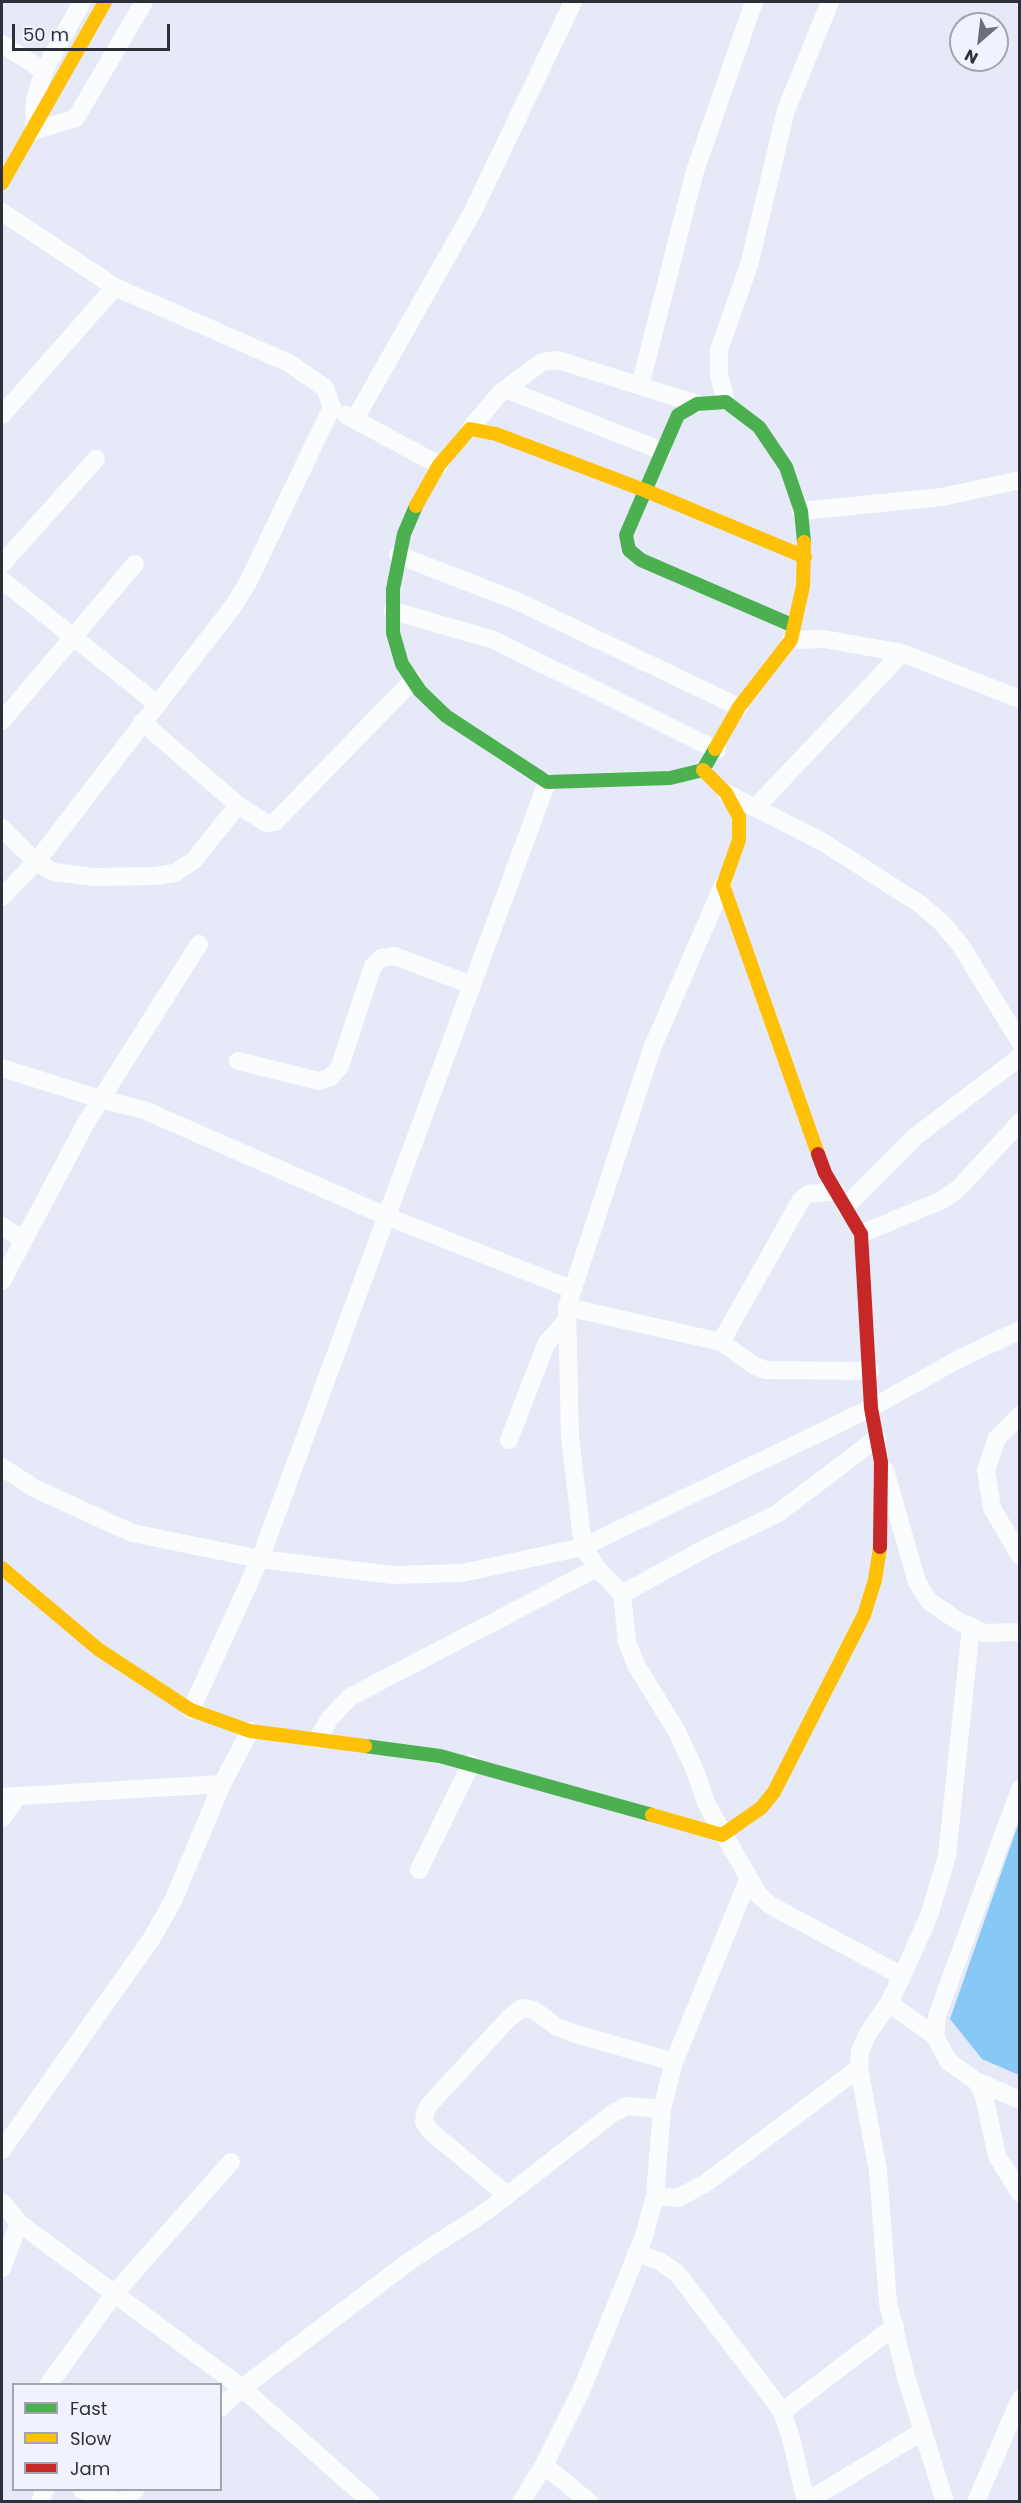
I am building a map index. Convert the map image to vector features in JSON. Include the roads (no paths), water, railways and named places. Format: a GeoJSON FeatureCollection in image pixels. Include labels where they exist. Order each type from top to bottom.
{"type":"FeatureCollection","features":[{"type":"Feature","properties":{"kind":"street"},"geometry":{"type":"LineString","coordinates":[[34,131],[35,99],[44,71],[82,2]]}},
{"type":"Feature","properties":{"kind":"street"},"geometry":{"type":"LineString","coordinates":[[2,183],[34,131],[105,2]]}},
{"type":"Feature","properties":{"kind":"street"},"geometry":{"type":"LineString","coordinates":[[34,131],[76,117],[144,2]]}},
{"type":"Feature","properties":{"kind":"street"},"geometry":{"type":"LineString","coordinates":[[354,419],[473,211],[573,2]]}},
{"type":"Feature","properties":{"kind":"street"},"geometry":{"type":"LineString","coordinates":[[640,386],[695,171],[754,2]]}},
{"type":"Feature","properties":{"kind":"street"},"geometry":{"type":"LineString","coordinates":[[726,402],[697,404],[558,360],[542,362],[505,389],[440,465],[418,501],[398,555],[393,589],[393,633],[402,664],[413,681],[446,716],[547,782],[579,783],[670,778],[703,770],[717,750],[739,707],[792,633],[803,586],[805,557],[801,511],[786,467],[759,427],[726,402],[719,374],[719,350],[749,265],[786,110],[830,2]]}},
{"type":"Feature","properties":{"kind":"street"},"geometry":{"type":"LineString","coordinates":[[2,44],[44,71]]}},
{"type":"Feature","properties":{"kind":"street"},"geometry":{"type":"LineString","coordinates":[[2,212],[115,286],[290,363],[325,388],[332,407],[440,465]]}},
{"type":"Feature","properties":{"kind":"street"},"geometry":{"type":"LineString","coordinates":[[2,415],[115,286]]}},
{"type":"Feature","properties":{"kind":"street"},"geometry":{"type":"LineString","coordinates":[[505,389],[662,451]]}},
{"type":"Feature","properties":{"kind":"street"},"geometry":{"type":"LineString","coordinates":[[697,404],[678,415],[626,535],[629,550],[641,560],[792,633],[902,653],[1020,699]]}},
{"type":"Feature","properties":{"kind":"street"},"geometry":{"type":"LineString","coordinates":[[2,897],[36,862],[234,605],[248,582],[332,407]]}},
{"type":"Feature","properties":{"kind":"street"},"geometry":{"type":"LineString","coordinates":[[470,429],[496,434],[644,490],[805,557]]}},
{"type":"Feature","properties":{"kind":"street"},"geometry":{"type":"LineString","coordinates":[[2,564],[96,459]]}},
{"type":"Feature","properties":{"kind":"street"},"geometry":{"type":"LineString","coordinates":[[801,511],[942,497],[1020,480]]}},
{"type":"Feature","properties":{"kind":"street"},"geometry":{"type":"LineString","coordinates":[[398,555],[517,601],[739,707]]}},
{"type":"Feature","properties":{"kind":"street"},"geometry":{"type":"LineString","coordinates":[[2,721],[135,564]]}},
{"type":"Feature","properties":{"kind":"street"},"geometry":{"type":"LineString","coordinates":[[2,580],[157,704]]}},
{"type":"Feature","properties":{"kind":"street"},"geometry":{"type":"LineString","coordinates":[[393,611],[494,640],[717,750]]}},
{"type":"Feature","properties":{"kind":"street"},"geometry":{"type":"LineString","coordinates":[[755,808],[902,653]]}},
{"type":"Feature","properties":{"kind":"street"},"geometry":{"type":"LineString","coordinates":[[142,722],[238,805],[266,823],[275,822],[413,681]]}},
{"type":"Feature","properties":{"kind":"street"},"geometry":{"type":"LineString","coordinates":[[703,770],[726,793],[739,817],[739,840],[723,885],[653,1046],[571,1289],[567,1314],[570,1437],[583,1547],[597,1568],[622,1594],[627,1642],[636,1665],[676,1730],[722,1834],[758,1894],[770,1905],[902,1976]]}},
{"type":"Feature","properties":{"kind":"street"},"geometry":{"type":"LineString","coordinates":[[191,1710],[260,1559],[547,782]]}},
{"type":"Feature","properties":{"kind":"street"},"geometry":{"type":"LineString","coordinates":[[726,793],[821,841],[920,904],[943,924],[961,946],[1020,1042]]}},
{"type":"Feature","properties":{"kind":"street"},"geometry":{"type":"LineString","coordinates":[[2,828],[36,862],[54,872],[93,877],[155,876],[175,873],[194,860],[238,805]]}},
{"type":"Feature","properties":{"kind":"street"},"geometry":{"type":"LineString","coordinates":[[2,1568],[98,1649],[191,1710],[250,1731],[440,1756],[722,1834],[746,1821],[761,1808],[774,1792],[864,1615],[876,1580],[880,1546],[881,1462],[871,1408],[861,1234],[825,1173],[723,885]]}},
{"type":"Feature","properties":{"kind":"street"},"geometry":{"type":"LineString","coordinates":[[2,1281],[22,1239],[100,1099],[199,944]]}},
{"type":"Feature","properties":{"kind":"street"},"geometry":{"type":"LineString","coordinates":[[238,1061],[319,1081],[331,1077],[340,1066],[373,966],[381,958],[394,956],[472,984]]}},
{"type":"Feature","properties":{"kind":"street"},"geometry":{"type":"LineString","coordinates":[[841,1199],[916,1136],[1020,1057]]}},
{"type":"Feature","properties":{"kind":"street"},"geometry":{"type":"LineString","coordinates":[[2,1068],[100,1099],[144,1110],[190,1128],[386,1216],[571,1289]]}},
{"type":"Feature","properties":{"kind":"street"},"geometry":{"type":"LineString","coordinates":[[861,1234],[942,1200],[958,1190],[1020,1122]]}},
{"type":"Feature","properties":{"kind":"street"},"geometry":{"type":"LineString","coordinates":[[721,1342],[801,1200],[815,1192],[841,1199]]}},
{"type":"Feature","properties":{"kind":"street"},"geometry":{"type":"LineString","coordinates":[[2,1226],[22,1239]]}},
{"type":"Feature","properties":{"kind":"street"},"geometry":{"type":"LineString","coordinates":[[567,1314],[721,1342],[755,1366],[766,1370],[870,1371]]}},
{"type":"Feature","properties":{"kind":"street"},"geometry":{"type":"LineString","coordinates":[[509,1440],[546,1344],[567,1314]]}},
{"type":"Feature","properties":{"kind":"street"},"geometry":{"type":"LineString","coordinates":[[2,1467],[34,1488],[132,1533],[260,1559],[393,1575],[462,1573],[583,1547],[871,1408],[957,1360],[1020,1330]]}},
{"type":"Feature","properties":{"kind":"street"},"geometry":{"type":"LineString","coordinates":[[1020,1415],[997,1438],[986,1470],[992,1508],[1020,1556]]}},
{"type":"Feature","properties":{"kind":"street"},"geometry":{"type":"LineString","coordinates":[[622,1594],[708,1547],[777,1514],[877,1438]]}},
{"type":"Feature","properties":{"kind":"street"},"geometry":{"type":"LineString","coordinates":[[881,1462],[893,1491],[917,1582],[930,1601],[958,1621],[985,1633],[1020,1632]]}},
{"type":"Feature","properties":{"kind":"street"},"geometry":{"type":"LineString","coordinates":[[317,1739],[330,1718],[350,1697],[597,1568]]}},
{"type":"Feature","properties":{"kind":"street"},"geometry":{"type":"LineString","coordinates":[[945,2502],[906,2377],[895,2326],[885,2275],[878,2171],[859,2068],[860,2051],[889,2003],[929,1916],[947,1856],[971,1627]]}},
{"type":"Feature","properties":{"kind":"street"},"geometry":{"type":"LineString","coordinates":[[2,2150],[152,1938],[173,1901],[222,1784],[250,1731]]}},
{"type":"Feature","properties":{"kind":"street"},"geometry":{"type":"LineString","coordinates":[[419,1870],[471,1764]]}},
{"type":"Feature","properties":{"kind":"street"},"geometry":{"type":"LineString","coordinates":[[2,1818],[9,1797],[222,1784]]}},
{"type":"Feature","properties":{"kind":"street"},"geometry":{"type":"LineString","coordinates":[[935,2036],[937,2016],[1020,1789]]}},
{"type":"Feature","properties":{"kind":"street"},"geometry":{"type":"LineString","coordinates":[[521,2502],[544,2465],[581,2391],[636,2253],[656,2196],[662,2109],[674,2062],[748,1880]]}},
{"type":"Feature","properties":{"kind":"street"},"geometry":{"type":"LineString","coordinates":[[889,2003],[935,2036],[948,2061],[976,2081],[1020,2100]]}},
{"type":"Feature","properties":{"kind":"street"},"geometry":{"type":"LineString","coordinates":[[507,2195],[429,2130],[424,2122],[424,2113],[509,2018],[522,2008],[534,2010],[557,2027],[674,2062]]}},
{"type":"Feature","properties":{"kind":"street"},"geometry":{"type":"LineString","coordinates":[[656,2196],[678,2198],[706,2183],[859,2068]]}},
{"type":"Feature","properties":{"kind":"street"},"geometry":{"type":"LineString","coordinates":[[976,2081],[984,2096],[997,2156],[1020,2193]]}},
{"type":"Feature","properties":{"kind":"street"},"geometry":{"type":"LineString","coordinates":[[222,2406],[242,2388],[411,2260],[507,2195],[613,2113],[627,2106],[662,2109]]}},
{"type":"Feature","properties":{"kind":"street"},"geometry":{"type":"LineString","coordinates":[[50,2383],[114,2294],[231,2162]]}},
{"type":"Feature","properties":{"kind":"street"},"geometry":{"type":"LineString","coordinates":[[2,2202],[19,2223],[242,2388],[371,2502]]}},
{"type":"Feature","properties":{"kind":"street"},"geometry":{"type":"LineString","coordinates":[[2,2268],[19,2223]]}},
{"type":"Feature","properties":{"kind":"street"},"geometry":{"type":"LineString","coordinates":[[636,2253],[659,2261],[677,2272],[782,2412],[807,2502],[923,2431]]}},
{"type":"Feature","properties":{"kind":"street"},"geometry":{"type":"LineString","coordinates":[[782,2412],[895,2326]]}},
{"type":"Feature","properties":{"kind":"street"},"geometry":{"type":"LineString","coordinates":[[976,2502],[1020,2399]]}},
{"type":"Feature","properties":{"kind":"street"},"geometry":{"type":"LineString","coordinates":[[544,2465],[589,2502]]}},
{"type":"Feature","properties":{"kind":"street"},"geometry":{"type":"LineString","coordinates":[[85,2491],[121,2502],[134,2491]]}},
{"type":"Feature","properties":{"kind":"water"},"geometry":{"type":"Polygon","coordinates":[[[1019,1822],[1019,2075],[982,2059],[950,2019],[1019,1822]]]}}]}
